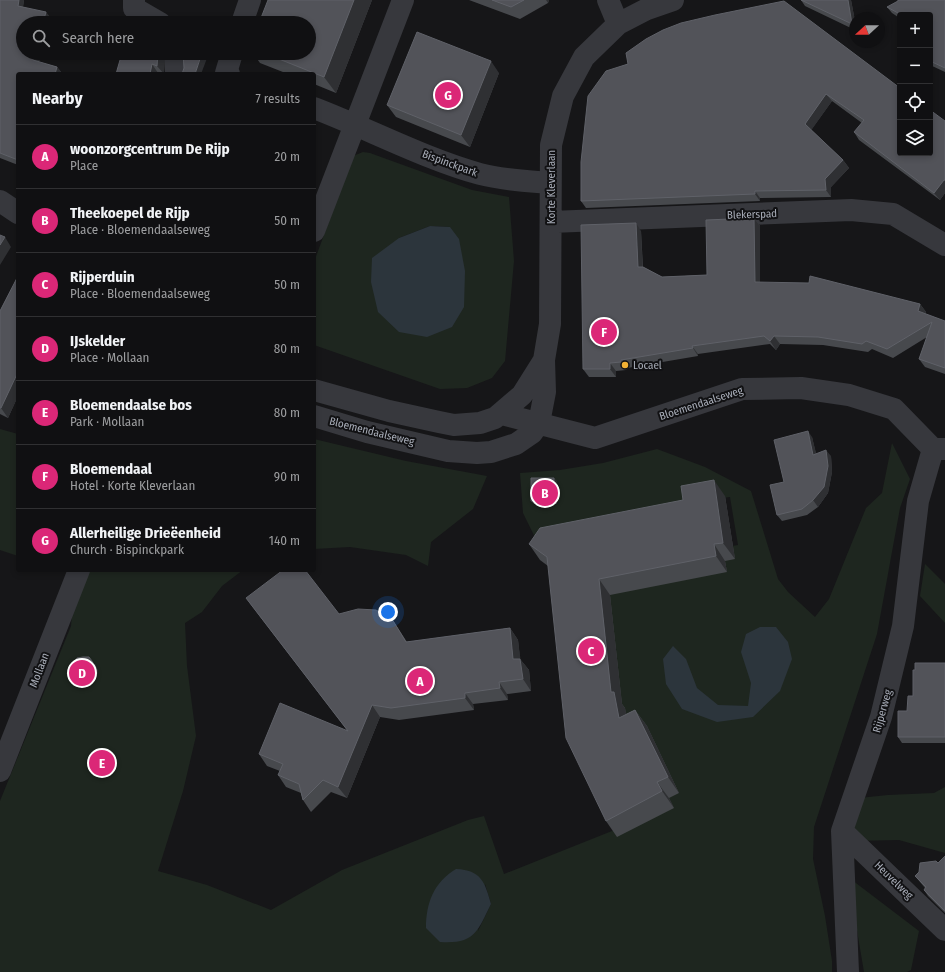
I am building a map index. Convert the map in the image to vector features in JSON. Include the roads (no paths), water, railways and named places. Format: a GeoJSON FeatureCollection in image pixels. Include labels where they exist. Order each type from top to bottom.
{"type":"FeatureCollection","features":[{"type":"Feature","properties":{"kind":"street"},"geometry":{"type":"LineString","coordinates":[[134,0],[134,8],[148,16]]}},
{"type":"Feature","properties":{"kind":"street"},"geometry":{"type":"LineString","coordinates":[[244,16],[250,0]]}},
{"type":"Feature","properties":{"kind":"street"},"geometry":{"type":"LineString","coordinates":[[316,226],[403,0]]}},
{"type":"Feature","properties":{"kind":"street"},"geometry":{"type":"LineString","coordinates":[[608,0],[618,24]]}},
{"type":"Feature","properties":{"kind":"street","name":"Korte Kleverlaan"},"geometry":{"type":"LineString","coordinates":[[539,423],[545,392],[544,360],[550,324],[551,145],[563,96],[584,57],[618,24],[647,9],[673,0]]}},
{"type":"Feature","properties":{"kind":"street"},"geometry":{"type":"LineString","coordinates":[[176,60],[176,72]]}},
{"type":"Feature","properties":{"kind":"street"},"geometry":{"type":"LineString","coordinates":[[226,72],[230,60]]}},
{"type":"Feature","properties":{"kind":"street","name":"Bispinckpark"},"geometry":{"type":"LineString","coordinates":[[316,109],[440,160],[482,175],[521,181],[550,183]]}},
{"type":"Feature","properties":{"kind":"street"},"geometry":{"type":"LineString","coordinates":[[0,201],[16,212]]}},
{"type":"Feature","properties":{"kind":"street","name":"Blekerspad"},"geometry":{"type":"LineString","coordinates":[[550,222],[851,210],[893,214],[945,245]]}},
{"type":"Feature","properties":{"kind":"street","name":"Korte Kleverlaan"},"geometry":{"type":"LineString","coordinates":[[502,414],[522,395],[544,360]]}},
{"type":"Feature","properties":{"kind":"street","name":"Bloemendaalseweg"},"geometry":{"type":"LineString","coordinates":[[502,414],[595,438],[742,389],[801,388],[849,396],[894,409],[939,449]]}},
{"type":"Feature","properties":{"kind":"street"},"geometry":{"type":"LineString","coordinates":[[316,391],[389,411],[454,425],[489,421],[502,414]]}},
{"type":"Feature","properties":{"kind":"street","name":"Bloemendaalseweg"},"geometry":{"type":"LineString","coordinates":[[316,417],[367,432],[448,451],[477,453],[491,452],[516,444],[532,433],[539,423]]}},
{"type":"Feature","properties":{"kind":"street","name":"Rijperweg"},"geometry":{"type":"LineString","coordinates":[[848,972],[842,831],[881,717],[902,633],[907,606],[918,501],[939,449]]}},
{"type":"Feature","properties":{"kind":"street","name":"Mollaan"},"geometry":{"type":"LineString","coordinates":[[0,771],[78,572]]}},
{"type":"Feature","properties":{"kind":"street","name":"Heuvelweg"},"geometry":{"type":"LineString","coordinates":[[842,831],[945,930]]}},
{"type":"Feature","properties":{"kind":"place","name":"Allerheilige Drieëenheid"},"geometry":{"type":"Point","coordinates":[448,95]}},
{"type":"Feature","properties":{"kind":"place","name":"Bloemendaal"},"geometry":{"type":"Point","coordinates":[604,332]}},
{"type":"Feature","properties":{"kind":"place","name":"Locael"},"geometry":{"type":"Point","coordinates":[625,365]}},
{"type":"Feature","properties":{"kind":"place","name":"Theekoepel de Rijp"},"geometry":{"type":"Point","coordinates":[545,493]}},
{"type":"Feature","properties":{"kind":"place","name":"Rijperduin"},"geometry":{"type":"Point","coordinates":[591,651]}},
{"type":"Feature","properties":{"kind":"place","name":"IJskelder"},"geometry":{"type":"Point","coordinates":[82,673]}},
{"type":"Feature","properties":{"kind":"place","name":"woonzorgcentrum De Rijp"},"geometry":{"type":"Point","coordinates":[420,681]}},
{"type":"Feature","properties":{"kind":"place","name":"Bloemendaalse bos"},"geometry":{"type":"Point","coordinates":[102,763]}}]}
